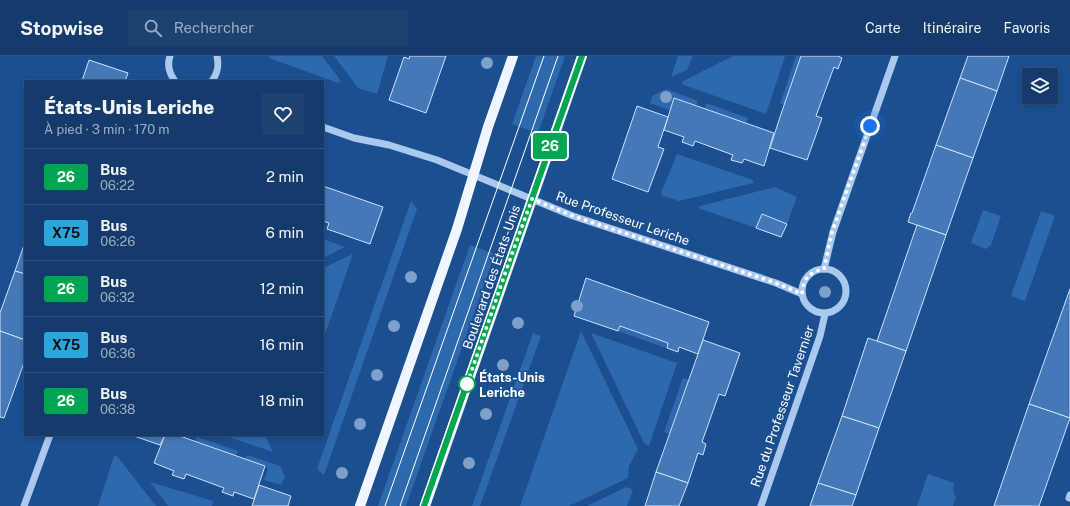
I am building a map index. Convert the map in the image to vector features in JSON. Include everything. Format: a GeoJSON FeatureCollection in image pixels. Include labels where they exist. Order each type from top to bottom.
{"type":"FeatureCollection","features":[{"type":"Feature","properties":{"kind":"main road"},"geometry":{"type":"LineString","coordinates":[[360,506],[454,236],[474,176],[488,127],[513,56]]}},
{"type":"Feature","properties":{"kind":"main road","name":"Boulevard des États-Unis"},"geometry":{"type":"LineString","coordinates":[[424,506],[582,56]]}},
{"type":"Feature","properties":{"kind":"street"},"geometry":{"type":"LineString","coordinates":[[170,56],[168,63],[169,71],[174,80]]}},
{"type":"Feature","properties":{"kind":"street"},"geometry":{"type":"LineString","coordinates":[[214,80],[217,72],[217,56]]}},
{"type":"Feature","properties":{"kind":"street"},"geometry":{"type":"LineString","coordinates":[[802,294],[802,286],[810,274],[816,270],[824,269],[832,232],[895,56]]}},
{"type":"Feature","properties":{"kind":"street","name":"Rue Professeur Leriche"},"geometry":{"type":"LineString","coordinates":[[324,127],[354,138],[390,145],[437,160],[573,216],[776,283],[802,294]]}},
{"type":"Feature","properties":{"kind":"street","name":"Rue du Professeur Tavernier"},"geometry":{"type":"LineString","coordinates":[[802,294],[807,306],[818,313],[825,314],[833,312],[839,308],[844,302],[846,287],[838,274],[831,270],[824,269]]}},
{"type":"Feature","properties":{"kind":"street","name":"Rue du Professeur Tavernier"},"geometry":{"type":"LineString","coordinates":[[761,506],[820,336],[825,314]]}},
{"type":"Feature","properties":{"kind":"street"},"geometry":{"type":"LineString","coordinates":[[24,506],[50,436]]}},
{"type":"Feature","properties":{"kind":"shaded area"},"geometry":{"type":"Polygon","coordinates":[[[269,56],[322,56],[341,81],[338,83],[269,58],[269,56]]]}},
{"type":"Feature","properties":{"kind":"shaded area"},"geometry":{"type":"Polygon","coordinates":[[[334,56],[388,56],[377,94],[358,88],[334,56]]]}},
{"type":"Feature","properties":{"kind":"shaded area"},"geometry":{"type":"Polygon","coordinates":[[[536,56],[565,56],[538,133],[512,124],[536,56]]]}},
{"type":"Feature","properties":{"kind":"shaded area"},"geometry":{"type":"Polygon","coordinates":[[[678,56],[693,56],[687,70],[671,77],[678,56]]]}},
{"type":"Feature","properties":{"kind":"shaded area"},"geometry":{"type":"Polygon","coordinates":[[[733,56],[785,56],[766,114],[681,84],[683,81],[733,56]]]}},
{"type":"Feature","properties":{"kind":"shaded area"},"geometry":{"type":"Polygon","coordinates":[[[796,56],[801,56],[785,105],[780,104],[796,56]]]}},
{"type":"Feature","properties":{"kind":"shaded area"},"geometry":{"type":"Polygon","coordinates":[[[666,89],[698,101],[696,106],[674,98],[670,110],[650,103],[652,96],[666,89]]]}},
{"type":"Feature","properties":{"kind":"shaded area"},"geometry":{"type":"Polygon","coordinates":[[[706,103],[748,118],[746,124],[705,109],[706,103]]]}},
{"type":"Feature","properties":{"kind":"shaded area"},"geometry":{"type":"Polygon","coordinates":[[[677,154],[753,180],[753,183],[679,201],[663,196],[661,193],[677,154]]]}},
{"type":"Feature","properties":{"kind":"shaded area"},"geometry":{"type":"Polygon","coordinates":[[[775,187],[797,197],[787,224],[762,214],[756,228],[698,208],[700,206],[775,187]]]}},
{"type":"Feature","properties":{"kind":"shaded area"},"geometry":{"type":"Polygon","coordinates":[[[411,201],[417,209],[324,475],[317,469],[411,201]]]}},
{"type":"Feature","properties":{"kind":"shaded area"},"geometry":{"type":"Polygon","coordinates":[[[983,210],[1001,216],[991,245],[986,249],[971,243],[983,210]]]}},
{"type":"Feature","properties":{"kind":"shaded area"},"geometry":{"type":"Polygon","coordinates":[[[1041,211],[1055,216],[1025,301],[1011,296],[1041,211]]]}},
{"type":"Feature","properties":{"kind":"shaded area"},"geometry":{"type":"Polygon","coordinates":[[[324,239],[345,247],[324,258],[324,239]]]}},
{"type":"Feature","properties":{"kind":"shaded area"},"geometry":{"type":"Polygon","coordinates":[[[470,245],[495,254],[406,506],[378,506],[470,245]]]}},
{"type":"Feature","properties":{"kind":"shaded area"},"geometry":{"type":"Polygon","coordinates":[[[353,254],[324,337],[324,268],[353,254]]]}},
{"type":"Feature","properties":{"kind":"shaded area"},"geometry":{"type":"Polygon","coordinates":[[[620,326],[668,343],[666,348],[618,331],[620,326]]]}},
{"type":"Feature","properties":{"kind":"shaded area"},"geometry":{"type":"Polygon","coordinates":[[[581,331],[638,449],[629,466],[628,478],[569,506],[520,506],[581,331]]]}},
{"type":"Feature","properties":{"kind":"shaded area"},"geometry":{"type":"Polygon","coordinates":[[[533,333],[541,336],[480,506],[472,506],[533,333]]]}},
{"type":"Feature","properties":{"kind":"shaded area"},"geometry":{"type":"Polygon","coordinates":[[[591,333],[677,363],[649,446],[644,443],[591,333]]]}},
{"type":"Feature","properties":{"kind":"shaded area"},"geometry":{"type":"Polygon","coordinates":[[[683,378],[689,380],[670,434],[664,432],[683,378]]]}},
{"type":"Feature","properties":{"kind":"shaded area"},"geometry":{"type":"Polygon","coordinates":[[[226,436],[265,436],[273,452],[226,436]]]}},
{"type":"Feature","properties":{"kind":"shaded area"},"geometry":{"type":"Polygon","coordinates":[[[197,437],[238,451],[236,456],[196,441],[197,437]]]}},
{"type":"Feature","properties":{"kind":"shaded area"},"geometry":{"type":"Polygon","coordinates":[[[247,455],[280,466],[285,477],[281,485],[264,480],[268,469],[265,466],[245,459],[247,455]]]}},
{"type":"Feature","properties":{"kind":"shaded area"},"geometry":{"type":"Polygon","coordinates":[[[114,456],[117,456],[156,506],[98,506],[114,456]]]}},
{"type":"Feature","properties":{"kind":"shaded area"},"geometry":{"type":"Polygon","coordinates":[[[928,474],[954,483],[953,491],[956,498],[953,506],[917,506],[928,474]]]}},
{"type":"Feature","properties":{"kind":"shaded area"},"geometry":{"type":"Polygon","coordinates":[[[150,482],[213,501],[212,506],[168,506],[150,482]]]}},
{"type":"Feature","properties":{"kind":"shaded area"},"geometry":{"type":"Polygon","coordinates":[[[626,487],[633,490],[627,506],[587,506],[626,487]]]}},
{"type":"Feature","properties":{"kind":"building"},"geometry":{"type":"Polygon","coordinates":[[[410,56],[446,56],[426,113],[389,100],[404,57],[409,59],[410,56]]]}},
{"type":"Feature","properties":{"kind":"building"},"geometry":{"type":"Polygon","coordinates":[[[801,56],[838,56],[842,58],[838,69],[834,67],[816,116],[822,118],[807,160],[770,148],[801,56]]]}},
{"type":"Feature","properties":{"kind":"building"},"geometry":{"type":"Polygon","coordinates":[[[968,56],[1009,56],[997,91],[960,78],[968,56]]]}},
{"type":"Feature","properties":{"kind":"building"},"geometry":{"type":"Polygon","coordinates":[[[89,60],[128,73],[125,80],[82,80],[89,60]]]}},
{"type":"Feature","properties":{"kind":"building"},"geometry":{"type":"Polygon","coordinates":[[[960,78],[997,91],[973,158],[936,145],[960,78]]]}},
{"type":"Feature","properties":{"kind":"building"},"geometry":{"type":"Polygon","coordinates":[[[674,98],[774,133],[764,166],[744,159],[742,163],[731,160],[733,155],[695,141],[693,146],[682,142],[684,137],[664,130],[674,98]]]}},
{"type":"Feature","properties":{"kind":"building"},"geometry":{"type":"Polygon","coordinates":[[[637,106],[668,117],[658,147],[664,149],[648,192],[612,179],[637,106]]]}},
{"type":"Feature","properties":{"kind":"building"},"geometry":{"type":"Polygon","coordinates":[[[936,145],[973,158],[946,235],[908,222],[936,145]]]}},
{"type":"Feature","properties":{"kind":"building"},"geometry":{"type":"Polygon","coordinates":[[[324,186],[383,207],[370,244],[327,229],[329,223],[324,221],[324,186]]]}},
{"type":"Feature","properties":{"kind":"building"},"geometry":{"type":"Polygon","coordinates":[[[762,214],[787,224],[781,237],[756,228],[762,214]]]}},
{"type":"Feature","properties":{"kind":"building"},"geometry":{"type":"Polygon","coordinates":[[[917,225],[946,235],[906,351],[877,341],[917,225]]]}},
{"type":"Feature","properties":{"kind":"building"},"geometry":{"type":"Polygon","coordinates":[[[24,245],[24,274],[15,271],[24,245]]]}},
{"type":"Feature","properties":{"kind":"building"},"geometry":{"type":"Polygon","coordinates":[[[15,271],[24,274],[24,340],[0,331],[0,313],[15,271]]]}},
{"type":"Feature","properties":{"kind":"building"},"geometry":{"type":"Polygon","coordinates":[[[586,278],[709,322],[698,354],[679,347],[678,352],[667,348],[668,343],[620,326],[618,331],[574,316],[586,278]]]}},
{"type":"Feature","properties":{"kind":"building"},"geometry":{"type":"Polygon","coordinates":[[[1070,289],[1070,418],[1029,404],[1070,289]]]}},
{"type":"Feature","properties":{"kind":"building"},"geometry":{"type":"Polygon","coordinates":[[[0,331],[24,340],[24,363],[4,418],[0,417],[0,331]]]}},
{"type":"Feature","properties":{"kind":"building"},"geometry":{"type":"Polygon","coordinates":[[[868,338],[906,351],[879,428],[842,416],[868,338]]]}},
{"type":"Feature","properties":{"kind":"building"},"geometry":{"type":"Polygon","coordinates":[[[703,340],[740,353],[725,396],[719,394],[702,442],[706,444],[703,455],[698,453],[688,483],[656,472],[703,340]]]}},
{"type":"Feature","properties":{"kind":"building"},"geometry":{"type":"Polygon","coordinates":[[[1029,404],[1070,418],[1039,506],[994,506],[1029,404]]]}},
{"type":"Feature","properties":{"kind":"building"},"geometry":{"type":"Polygon","coordinates":[[[842,416],[879,428],[856,495],[818,483],[842,416]]]}},
{"type":"Feature","properties":{"kind":"building"},"geometry":{"type":"Polygon","coordinates":[[[134,436],[164,436],[160,445],[134,436]]]}},
{"type":"Feature","properties":{"kind":"building"},"geometry":{"type":"Polygon","coordinates":[[[165,436],[180,436],[265,466],[254,499],[234,492],[233,496],[222,492],[224,488],[186,474],[184,479],[172,475],[174,471],[154,463],[165,436]]]}},
{"type":"Feature","properties":{"kind":"building"},"geometry":{"type":"Polygon","coordinates":[[[656,472],[688,483],[679,506],[645,506],[656,472]]]}},
{"type":"Feature","properties":{"kind":"building"},"geometry":{"type":"Polygon","coordinates":[[[818,483],[856,495],[852,506],[810,506],[818,483]]]}},
{"type":"Feature","properties":{"kind":"building"},"geometry":{"type":"Polygon","coordinates":[[[259,485],[291,496],[288,506],[252,506],[259,485]]]}},
{"type":"Feature","properties":{"kind":"tram line"},"geometry":{"type":"LineString","coordinates":[[385,506],[544,56]]}},
{"type":"Feature","properties":{"kind":"tram line"},"geometry":{"type":"LineString","coordinates":[[400,506],[558,56]]}},
{"type":"Feature","properties":{"kind":"bus line","name":"26"},"geometry":{"type":"LineString","coordinates":[[424,506],[582,56]]}},
{"type":"Feature","properties":{"kind":"place","name":"États-Unis Leriche"},"geometry":{"type":"Point","coordinates":[467,384]}},
{"type":"Feature","properties":{"kind":"route"},"geometry":{"type":"LineString","coordinates":[[467,384],[465,390],[532,199],[573,216],[776,283],[802,294],[802,286],[810,274],[816,270],[824,269],[832,232],[870,126]]}}]}
